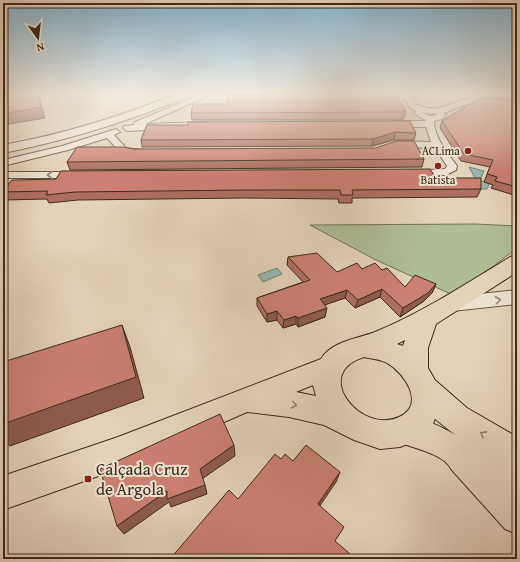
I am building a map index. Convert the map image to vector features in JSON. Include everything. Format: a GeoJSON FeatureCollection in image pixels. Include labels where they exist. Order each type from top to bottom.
{"type":"FeatureCollection","features":[{"type":"Feature","properties":{"kind":"main road"},"geometry":{"type":"LineString","coordinates":[[346,420],[332,403],[326,384],[330,367],[338,357],[350,350],[365,347],[425,320],[517,262]]}},
{"type":"Feature","properties":{"kind":"main road"},"geometry":{"type":"LineString","coordinates":[[406,431],[424,414],[427,402],[420,380],[415,348],[425,320]]}},
{"type":"Feature","properties":{"kind":"main road"},"geometry":{"type":"LineString","coordinates":[[365,347],[383,349],[400,357],[420,380],[436,402],[463,423],[517,454]]}},
{"type":"Feature","properties":{"kind":"main road"},"geometry":{"type":"LineString","coordinates":[[5,495],[118,453],[242,401],[330,367]]}},
{"type":"Feature","properties":{"kind":"main road"},"geometry":{"type":"LineString","coordinates":[[242,401],[286,402],[346,420],[365,431],[386,435],[406,431],[425,435],[456,451],[479,459],[517,483]]}},
{"type":"Feature","properties":{"kind":"main road"},"geometry":{"type":"LineString","coordinates":[[456,451],[517,517]]}},
{"type":"Feature","properties":{"kind":"street"},"geometry":{"type":"LineString","coordinates":[[3,149],[61,138],[116,120]]}},
{"type":"Feature","properties":{"kind":"street"},"geometry":{"type":"LineString","coordinates":[[3,163],[109,135],[145,120]]}},
{"type":"Feature","properties":{"kind":"street"},"geometry":{"type":"LineString","coordinates":[[163,120],[169,125]]}},
{"type":"Feature","properties":{"kind":"street"},"geometry":{"type":"LineString","coordinates":[[383,124],[414,120]]}},
{"type":"Feature","properties":{"kind":"street"},"geometry":{"type":"LineString","coordinates":[[406,173],[446,172],[451,170],[452,166],[431,131],[432,120]]}},
{"type":"Feature","properties":{"kind":"street"},"geometry":{"type":"LineString","coordinates":[[127,128],[169,125],[216,125]]}},
{"type":"Feature","properties":{"kind":"street"},"geometry":{"type":"LineString","coordinates":[[109,135],[123,150],[145,152]]}},
{"type":"Feature","properties":{"kind":"street"},"geometry":{"type":"LineString","coordinates":[[387,147],[394,144],[439,145]]}},
{"type":"Feature","properties":{"kind":"street"},"geometry":{"type":"LineString","coordinates":[[3,175],[89,175]]}},
{"type":"Feature","properties":{"kind":"street"},"geometry":{"type":"LineString","coordinates":[[452,304],[517,297]]}},
{"type":"Feature","properties":{"kind":"green space"},"geometry":{"type":"Polygon","coordinates":[[[475,224],[517,226],[517,248],[455,296],[376,260],[310,225],[475,224]]]}},
{"type":"Feature","properties":{"kind":"water"},"geometry":{"type":"Polygon","coordinates":[[[469,167],[484,171],[480,180],[489,184],[487,189],[481,189],[469,167]]]}},
{"type":"Feature","properties":{"kind":"water"},"geometry":{"type":"Polygon","coordinates":[[[277,268],[282,274],[263,282],[258,275],[277,268]]]}},
{"type":"Feature","properties":{"kind":"building"},"geometry":{"type":"Polygon","coordinates":[[[517,120],[517,187],[495,181],[497,177],[487,174],[493,160],[464,154],[442,121],[517,120]]]}},
{"type":"Feature","properties":{"kind":"building"},"geometry":{"type":"Polygon","coordinates":[[[410,121],[416,133],[395,132],[373,139],[141,140],[147,125],[188,125],[188,122],[410,121]]]}},
{"type":"Feature","properties":{"kind":"building"},"geometry":{"type":"Polygon","coordinates":[[[397,141],[414,141],[424,159],[67,162],[77,147],[122,147],[135,149],[375,148],[397,141]]]}},
{"type":"Feature","properties":{"kind":"building"},"geometry":{"type":"Polygon","coordinates":[[[430,169],[436,178],[481,178],[481,189],[352,190],[353,195],[341,195],[340,190],[75,192],[46,195],[48,191],[3,192],[3,180],[6,180],[6,187],[12,180],[56,179],[61,171],[430,169]]]}},
{"type":"Feature","properties":{"kind":"building"},"geometry":{"type":"Polygon","coordinates":[[[317,253],[337,272],[357,263],[362,269],[375,263],[382,270],[387,268],[405,287],[415,275],[436,284],[428,293],[403,308],[382,289],[358,300],[347,290],[320,299],[327,308],[298,318],[296,316],[284,320],[277,311],[267,314],[257,298],[310,280],[288,257],[317,253]]]}},
{"type":"Feature","properties":{"kind":"building"},"geometry":{"type":"Polygon","coordinates":[[[122,325],[136,377],[3,424],[3,362],[122,325]]]}},
{"type":"Feature","properties":{"kind":"building"},"geometry":{"type":"Polygon","coordinates":[[[220,414],[234,445],[200,469],[205,485],[167,499],[167,491],[117,526],[100,469],[220,414]]]}},
{"type":"Feature","properties":{"kind":"building"},"geometry":{"type":"Polygon","coordinates":[[[306,445],[340,472],[318,504],[344,527],[335,541],[356,559],[170,559],[229,490],[238,499],[275,454],[281,459],[285,454],[293,461],[306,445]]]}},
{"type":"Feature","properties":{"kind":"place","name":"ACLima"},"geometry":{"type":"Point","coordinates":[468,151]}},
{"type":"Feature","properties":{"kind":"place","name":"Batista"},"geometry":{"type":"Point","coordinates":[438,166]}},
{"type":"Feature","properties":{"kind":"place","name":"Calçada Cruz de Argola"},"geometry":{"type":"Point","coordinates":[88,479]}}]}
